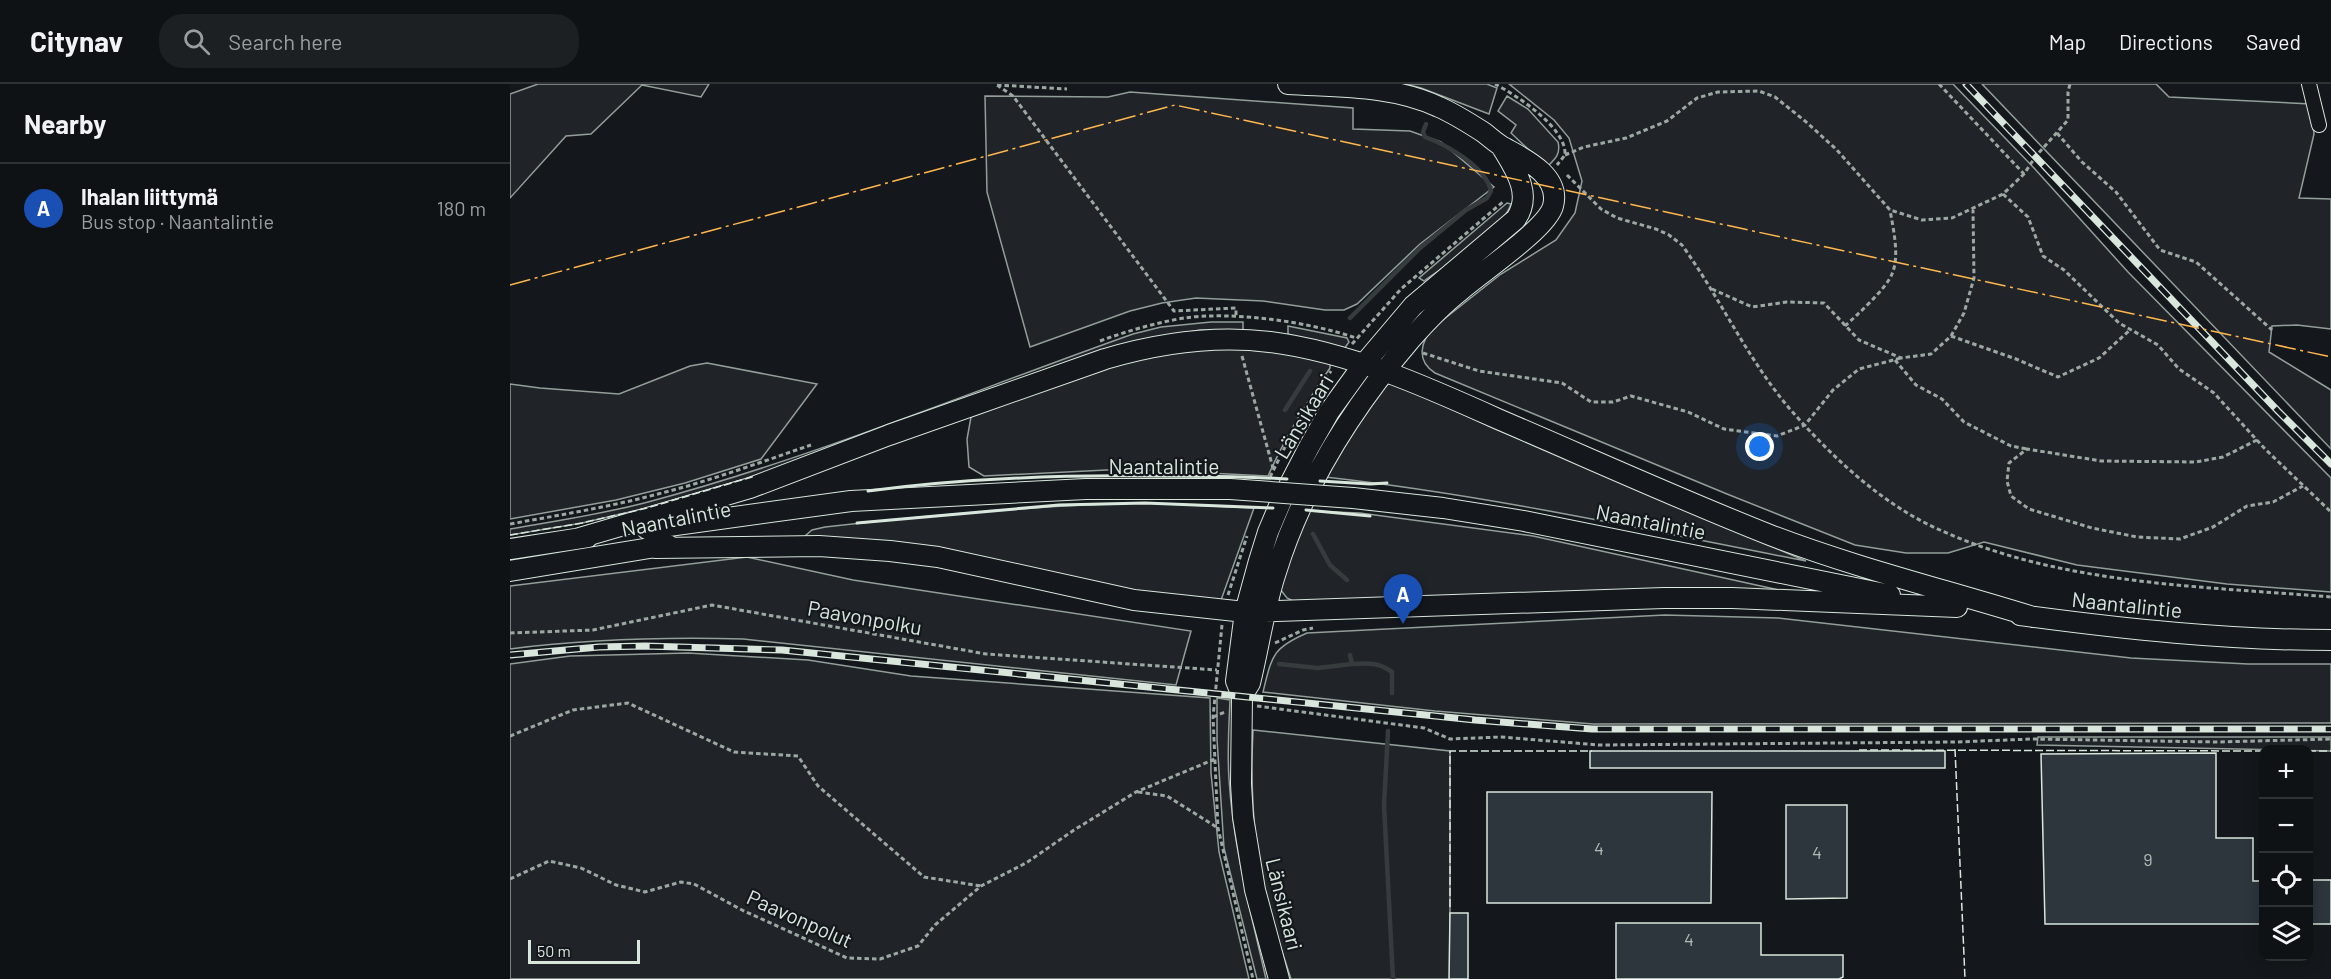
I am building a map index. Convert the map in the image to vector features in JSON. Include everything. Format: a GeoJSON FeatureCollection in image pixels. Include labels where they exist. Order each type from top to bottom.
{"type":"FeatureCollection","features":[{"type":"Feature","properties":{"kind":"main road","name":"Länsikaari"},"geometry":{"type":"LineString","coordinates":[[1242,701],[1250,683],[1275,575],[1301,504],[1324,459],[1348,421],[1411,340],[1443,306],[1538,228],[1553,206],[1554,198],[1548,180],[1530,161],[1501,146],[1458,117],[1414,98],[1362,88],[1288,84]]}},
{"type":"Feature","properties":{"kind":"main road","name":"Länsikaari"},"geometry":{"type":"LineString","coordinates":[[1279,979],[1255,890],[1243,817],[1240,755],[1242,701],[1236,681],[1245,612],[1268,532],[1282,499],[1329,412],[1362,365],[1413,306],[1516,219],[1524,206],[1523,189],[1517,173],[1501,146]]}},
{"type":"Feature","properties":{"kind":"main road"},"geometry":{"type":"LineString","coordinates":[[576,539],[750,488],[997,397],[1142,348],[1203,340],[1269,342],[1316,350],[1385,372],[1771,535],[1858,566],[2033,617]]}},
{"type":"Feature","properties":{"kind":"main road","name":"Naantalintie"},"geometry":{"type":"LineString","coordinates":[[510,549],[851,501],[1086,489],[1230,489],[1353,498],[1443,508],[1524,521],[1957,607],[2112,628],[2201,636],[2331,640]]}},
{"type":"Feature","properties":{"kind":"main road","name":"Naantalintie"},"geometry":{"type":"LineString","coordinates":[[510,571],[655,548],[748,528],[854,514],[957,496]]}},
{"type":"Feature","properties":{"kind":"main road"},"geometry":{"type":"LineString","coordinates":[[655,548],[819,546],[890,551],[938,557],[1134,600],[1245,612],[1675,598],[1732,598],[1957,607]]}},
{"type":"Feature","properties":{"kind":"street"},"geometry":{"type":"LineString","coordinates":[[2309,84],[2319,125]]}},
{"type":"Feature","properties":{"kind":"path"},"geometry":{"type":"LineString","coordinates":[[997,84],[1067,89]]}},
{"type":"Feature","properties":{"kind":"path"},"geometry":{"type":"LineString","coordinates":[[997,84],[1013,96],[1174,311],[1236,308],[1236,318]]}},
{"type":"Feature","properties":{"kind":"path"},"geometry":{"type":"LineString","coordinates":[[1495,84],[1526,102],[1541,115],[1563,141],[1566,149],[1560,163]]}},
{"type":"Feature","properties":{"kind":"path"},"geometry":{"type":"LineString","coordinates":[[1939,84],[2024,174]]}},
{"type":"Feature","properties":{"kind":"path"},"geometry":{"type":"LineString","coordinates":[[1565,155],[1584,147],[1626,138],[1667,122],[1697,98],[1718,92],[1759,91],[1775,97],[1836,149],[1890,210],[1922,220],[1952,218],[2003,194],[2024,174],[2036,156],[2068,120],[2070,84]]}},
{"type":"Feature","properties":{"kind":"path"},"geometry":{"type":"LineString","coordinates":[[2057,133],[2082,162],[2116,192],[2160,250],[2196,262],[2272,330]]}},
{"type":"Feature","properties":{"kind":"path"},"geometry":{"type":"LineString","coordinates":[[1565,172],[1570,180],[1601,209],[1617,218],[1656,228],[1682,245],[1754,360],[1805,425],[1835,458],[1901,508],[1938,530],[1986,549],[2031,563],[2097,575],[2331,597]]}},
{"type":"Feature","properties":{"kind":"path"},"geometry":{"type":"LineString","coordinates":[[2003,194],[2028,217],[2043,256],[2064,270],[2119,323],[2158,345],[2179,369],[2214,393],[2257,440],[2331,512]]}},
{"type":"Feature","properties":{"kind":"path"},"geometry":{"type":"LineString","coordinates":[[1356,338],[1401,289],[1509,197]]}},
{"type":"Feature","properties":{"kind":"path"},"geometry":{"type":"LineString","coordinates":[[1423,353],[1479,371],[1562,382],[1591,402],[1613,402],[1631,396],[1688,412],[1724,429],[1777,436],[1805,425],[1833,390],[1859,369],[1894,359],[1931,354],[1951,336],[1964,314],[1974,278],[1973,209]]}},
{"type":"Feature","properties":{"kind":"path"},"geometry":{"type":"LineString","coordinates":[[1845,326],[1863,310],[1892,274],[1896,246],[1890,210]]}},
{"type":"Feature","properties":{"kind":"path"},"geometry":{"type":"LineString","coordinates":[[1711,288],[1752,307],[1786,302],[1824,303],[1859,340],[1901,358]]}},
{"type":"Feature","properties":{"kind":"path"},"geometry":{"type":"LineString","coordinates":[[1951,336],[2016,358],[2058,377],[2099,358],[2130,330]]}},
{"type":"Feature","properties":{"kind":"path"},"geometry":{"type":"LineString","coordinates":[[1240,348],[1273,469]]}},
{"type":"Feature","properties":{"kind":"path"},"geometry":{"type":"LineString","coordinates":[[1894,359],[1916,386],[1942,399],[1964,422],[2011,446],[2101,461],[2196,462],[2223,457],[2257,440]]}},
{"type":"Feature","properties":{"kind":"path"},"geometry":{"type":"LineString","coordinates":[[2026,449],[2009,462],[2007,481],[2011,496],[2029,509],[2092,528],[2137,537],[2181,539],[2212,527],[2247,506],[2273,502],[2303,486]]}},
{"type":"Feature","properties":{"kind":"path","name":"Paavonpolku"},"geometry":{"type":"LineString","coordinates":[[510,633],[593,630],[712,605],[986,654],[1217,670]]}},
{"type":"Feature","properties":{"kind":"path"},"geometry":{"type":"LineString","coordinates":[[1276,643],[1303,630],[1316,627]]}},
{"type":"Feature","properties":{"kind":"path"},"geometry":{"type":"LineString","coordinates":[[1213,717],[1242,701],[1262,706],[1387,721],[1424,728],[1450,739],[1501,737],[1599,745],[1956,742],[2032,739],[2218,742],[2331,740]]}},
{"type":"Feature","properties":{"kind":"path"},"geometry":{"type":"LineString","coordinates":[[510,736],[573,710],[628,703],[734,752],[798,756],[818,786],[924,877],[981,886]]}},
{"type":"Feature","properties":{"kind":"path","name":"Paavonpolut"},"geometry":{"type":"LineString","coordinates":[[510,879],[549,861],[580,868],[615,885],[645,892],[681,882],[694,884],[742,910],[847,958],[880,958],[918,946],[935,925],[981,886],[1026,863],[1136,792],[1215,759]]}},
{"type":"Feature","properties":{"kind":"path"},"geometry":{"type":"LineString","coordinates":[[1136,792],[1167,796],[1218,828]]}},
{"type":"Feature","properties":{"kind":"shaded area"},"geometry":{"type":"Polygon","coordinates":[[[538,84],[709,84],[701,97],[642,85],[591,134],[566,136],[510,198],[510,94],[538,84]]]}},
{"type":"Feature","properties":{"kind":"shaded area"},"geometry":{"type":"Polygon","coordinates":[[[1405,84],[1487,84],[1497,88],[1489,114],[1405,84]]]}},
{"type":"Feature","properties":{"kind":"shaded area"},"geometry":{"type":"Polygon","coordinates":[[[1509,84],[1953,84],[2034,168],[2128,272],[2331,478],[2331,592],[2227,584],[2077,565],[1984,542],[1948,553],[1906,553],[1855,545],[1435,373],[1425,363],[1422,351],[1434,327],[1501,274],[1556,240],[1575,213],[1582,181],[1569,138],[1554,120],[1509,84]]]}},
{"type":"Feature","properties":{"kind":"shaded area"},"geometry":{"type":"Polygon","coordinates":[[[1982,84],[2156,84],[2169,97],[2311,104],[2314,134],[2299,198],[2331,199],[2331,329],[2297,325],[2272,326],[2269,352],[2331,390],[2331,449],[1982,84]]]}},
{"type":"Feature","properties":{"kind":"shaded area"},"geometry":{"type":"Polygon","coordinates":[[[1130,92],[1353,108],[1353,129],[1410,131],[1441,142],[1494,187],[1420,244],[1357,304],[1344,310],[1325,310],[1263,301],[1196,298],[1130,311],[1030,347],[987,192],[985,96],[1108,97],[1130,92]]]}},
{"type":"Feature","properties":{"kind":"shaded area"},"geometry":{"type":"Polygon","coordinates":[[[1507,96],[1528,109],[1558,142],[1558,153],[1547,167],[1511,133],[1516,125],[1498,111],[1507,96]]]}},
{"type":"Feature","properties":{"kind":"shaded area"},"geometry":{"type":"Polygon","coordinates":[[[1507,203],[1511,204],[1506,214],[1486,236],[1424,281],[1419,278],[1507,203]]]}},
{"type":"Feature","properties":{"kind":"shaded area"},"geometry":{"type":"Polygon","coordinates":[[[1211,322],[1243,322],[1243,330],[1200,330],[1131,343],[766,473],[647,508],[582,523],[510,535],[510,529],[631,506],[771,465],[832,445],[1133,334],[1161,327],[1211,322]]]}},
{"type":"Feature","properties":{"kind":"shaded area"},"geometry":{"type":"Polygon","coordinates":[[[1288,326],[1347,338],[1349,342],[1344,349],[1337,350],[1288,334],[1288,326]]]}},
{"type":"Feature","properties":{"kind":"shaded area"},"geometry":{"type":"Polygon","coordinates":[[[1216,348],[1273,352],[1330,363],[1330,368],[1296,421],[1268,476],[1127,469],[984,476],[969,467],[967,439],[971,417],[1098,370],[1175,351],[1216,348]]]}},
{"type":"Feature","properties":{"kind":"shaded area"},"geometry":{"type":"Polygon","coordinates":[[[707,363],[817,384],[761,459],[685,483],[616,500],[510,519],[510,384],[619,394],[690,366],[707,363]]]}},
{"type":"Feature","properties":{"kind":"shaded area"},"geometry":{"type":"Polygon","coordinates":[[[1396,384],[1491,427],[1806,561],[1506,503],[1325,477],[1383,386],[1396,384]]]}},
{"type":"Feature","properties":{"kind":"shaded area"},"geometry":{"type":"Polygon","coordinates":[[[1145,503],[1254,508],[1220,603],[1185,600],[805,536],[812,530],[825,527],[905,518],[1025,508],[1145,503]]]}},
{"type":"Feature","properties":{"kind":"shaded area"},"geometry":{"type":"Polygon","coordinates":[[[1306,511],[1360,513],[1533,536],[1779,590],[1708,589],[1293,601],[1287,598],[1280,589],[1306,511]]]}},
{"type":"Feature","properties":{"kind":"shaded area"},"geometry":{"type":"Polygon","coordinates":[[[747,557],[853,580],[1191,631],[1176,685],[743,639],[626,640],[510,649],[510,586],[747,557]]]}},
{"type":"Feature","properties":{"kind":"shaded area"},"geometry":{"type":"Polygon","coordinates":[[[1665,615],[1778,618],[2131,658],[2248,664],[2331,664],[2331,723],[1593,724],[1435,711],[1263,692],[1275,655],[1287,643],[1307,633],[1665,615]]]}},
{"type":"Feature","properties":{"kind":"shaded area"},"geometry":{"type":"Polygon","coordinates":[[[688,653],[808,660],[911,676],[1210,698],[1211,773],[1219,852],[1249,979],[510,979],[510,664],[570,656],[688,653]]]}},
{"type":"Feature","properties":{"kind":"shaded area"},"geometry":{"type":"Polygon","coordinates":[[[1217,698],[1230,700],[1228,769],[1234,829],[1266,979],[1257,979],[1224,848],[1217,739],[1217,698]]]}},
{"type":"Feature","properties":{"kind":"shaded area"},"geometry":{"type":"Polygon","coordinates":[[[1253,730],[1450,751],[1450,979],[1291,979],[1270,913],[1256,845],[1252,776],[1253,730]]]}},
{"type":"Feature","properties":{"kind":"shaded area"},"geometry":{"type":"Polygon","coordinates":[[[2038,737],[2331,737],[2331,751],[2313,751],[2313,745],[2259,745],[2259,750],[2037,745],[2038,737]]]}},
{"type":"Feature","properties":{"kind":"building"},"geometry":{"type":"Polygon","coordinates":[[[1590,751],[1945,751],[1945,768],[1590,768],[1590,751]]]}},
{"type":"Feature","properties":{"kind":"building"},"geometry":{"type":"Polygon","coordinates":[[[2216,753],[2216,838],[2253,838],[2253,881],[2259,881],[2259,924],[2045,924],[2041,754],[2216,753]]]}},
{"type":"Feature","properties":{"kind":"building"},"geometry":{"type":"Polygon","coordinates":[[[1487,792],[1712,792],[1711,903],[1487,903],[1487,792]]]}},
{"type":"Feature","properties":{"kind":"building"},"geometry":{"type":"Polygon","coordinates":[[[1786,805],[1847,805],[1847,898],[1786,899],[1786,805]]]}},
{"type":"Feature","properties":{"kind":"building"},"geometry":{"type":"Polygon","coordinates":[[[2313,880],[2331,880],[2331,924],[2313,924],[2313,880]]]}},
{"type":"Feature","properties":{"kind":"building"},"geometry":{"type":"Polygon","coordinates":[[[1450,913],[1468,913],[1468,979],[1449,979],[1450,913]]]}},
{"type":"Feature","properties":{"kind":"building"},"geometry":{"type":"Polygon","coordinates":[[[1616,923],[1761,923],[1761,955],[1843,955],[1843,977],[1839,979],[1616,979],[1616,923]]]}},
{"type":"Feature","properties":{"kind":"waterway"},"geometry":{"type":"LineString","coordinates":[[1350,318],[1420,248],[1466,210],[1487,198],[1491,191],[1488,182],[1474,165],[1444,145],[1425,137],[1423,132],[1426,124]]}},
{"type":"Feature","properties":{"kind":"waterway"},"geometry":{"type":"LineString","coordinates":[[1285,410],[1310,371]]}},
{"type":"Feature","properties":{"kind":"waterway"},"geometry":{"type":"LineString","coordinates":[[1313,534],[1330,565],[1347,580]]}},
{"type":"Feature","properties":{"kind":"waterway"},"geometry":{"type":"LineString","coordinates":[[1350,655],[1352,664],[1368,663],[1392,672],[1392,693]]}},
{"type":"Feature","properties":{"kind":"waterway"},"geometry":{"type":"LineString","coordinates":[[1279,664],[1318,668],[1352,664]]}},
{"type":"Feature","properties":{"kind":"waterway"},"geometry":{"type":"LineString","coordinates":[[1388,731],[1384,805],[1393,979]]}},
{"type":"Feature","properties":{"kind":"railway"},"geometry":{"type":"LineString","coordinates":[[1966,84],[2331,464]]}},
{"type":"Feature","properties":{"kind":"railway"},"geometry":{"type":"LineString","coordinates":[[510,655],[599,647],[645,646],[782,650],[1475,720],[1592,729],[2331,729]]}},
{"type":"Feature","properties":{"kind":"fence"},"geometry":{"type":"LineString","coordinates":[[510,535],[582,523],[647,508],[755,476]]}},
{"type":"Feature","properties":{"kind":"fence"},"geometry":{"type":"LineString","coordinates":[[1955,749],[1965,979]]}},
{"type":"Feature","properties":{"kind":"fence"},"geometry":{"type":"LineString","coordinates":[[1859,750],[2259,751]]}},
{"type":"Feature","properties":{"kind":"fence"},"geometry":{"type":"LineString","coordinates":[[1450,907],[1450,751],[1592,751]]}},
{"type":"Feature","properties":{"kind":"fence"},"geometry":{"type":"LineString","coordinates":[[2313,751],[2331,751]]}},
{"type":"Feature","properties":{"kind":"wall"},"geometry":{"type":"LineString","coordinates":[[868,491],[937,483],[1041,477],[1199,476],[1287,479]]}},
{"type":"Feature","properties":{"kind":"wall"},"geometry":{"type":"LineString","coordinates":[[1320,481],[1387,483]]}},
{"type":"Feature","properties":{"kind":"wall"},"geometry":{"type":"LineString","coordinates":[[857,523],[1059,505],[1145,503],[1273,508]]}},
{"type":"Feature","properties":{"kind":"wall"},"geometry":{"type":"LineString","coordinates":[[1306,510],[1370,516]]}},
{"type":"Feature","properties":{"kind":"power"},"geometry":{"type":"LineString","coordinates":[[510,285],[1175,105],[2331,357]]}},
{"type":"Feature","properties":{"kind":"place","name":"Ihalan liittymä"},"geometry":{"type":"Point","coordinates":[1403,624]}}]}
